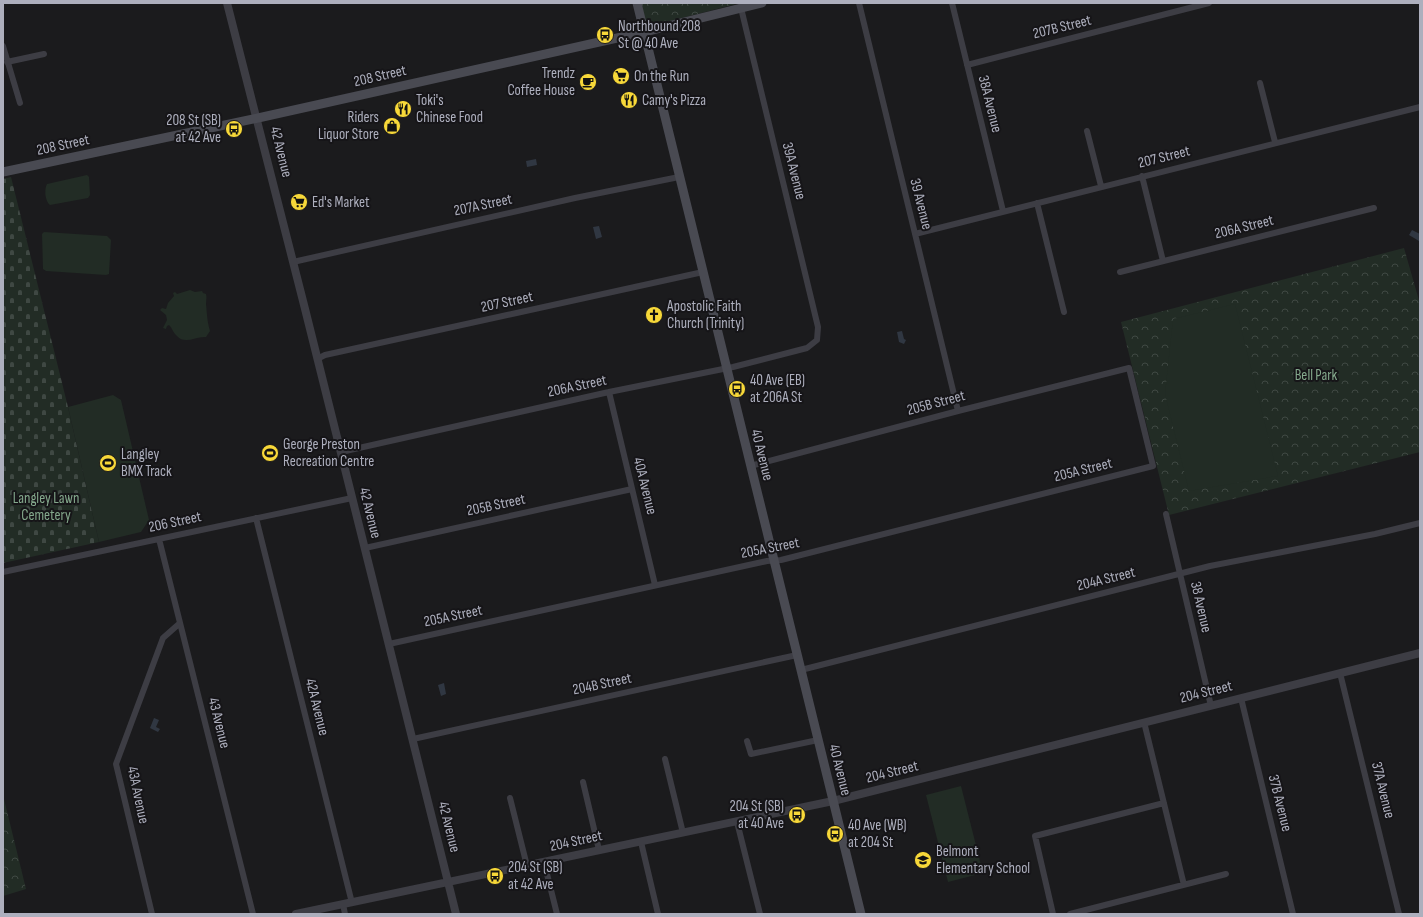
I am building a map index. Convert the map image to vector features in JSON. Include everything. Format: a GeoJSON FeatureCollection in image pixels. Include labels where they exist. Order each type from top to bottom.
{"type":"FeatureCollection","features":[{"type":"Feature","properties":{"kind":"main road","name":"40 Avenue"},"geometry":{"type":"LineString","coordinates":[[637,3],[861,914]]}},
{"type":"Feature","properties":{"kind":"main road","name":"208 Street"},"geometry":{"type":"LineString","coordinates":[[3,172],[258,118],[644,32],[762,3]]}},
{"type":"Feature","properties":{"kind":"street","name":"42 Avenue"},"geometry":{"type":"LineString","coordinates":[[227,3],[258,118],[456,914]]}},
{"type":"Feature","properties":{"kind":"street","name":"39 Avenue"},"geometry":{"type":"LineString","coordinates":[[859,3],[958,411]]}},
{"type":"Feature","properties":{"kind":"street","name":"38A Avenue"},"geometry":{"type":"LineString","coordinates":[[952,3],[1003,211]]}},
{"type":"Feature","properties":{"kind":"street","name":"207B Street"},"geometry":{"type":"LineString","coordinates":[[967,65],[1209,3]]}},
{"type":"Feature","properties":{"kind":"street","name":"39A Avenue"},"geometry":{"type":"LineString","coordinates":[[741,8],[818,327],[817,340]]}},
{"type":"Feature","properties":{"kind":"street"},"geometry":{"type":"LineString","coordinates":[[3,46],[20,103]]}},
{"type":"Feature","properties":{"kind":"street"},"geometry":{"type":"LineString","coordinates":[[8,62],[44,54]]}},
{"type":"Feature","properties":{"kind":"street"},"geometry":{"type":"LineString","coordinates":[[1260,83],[1275,142]]}},
{"type":"Feature","properties":{"kind":"street","name":"207 Street"},"geometry":{"type":"LineString","coordinates":[[915,234],[1275,142],[1420,107]]}},
{"type":"Feature","properties":{"kind":"street"},"geometry":{"type":"LineString","coordinates":[[1087,131],[1101,186]]}},
{"type":"Feature","properties":{"kind":"street"},"geometry":{"type":"LineString","coordinates":[[1142,176],[1163,261]]}},
{"type":"Feature","properties":{"kind":"street","name":"207A Street"},"geometry":{"type":"LineString","coordinates":[[293,262],[679,177]]}},
{"type":"Feature","properties":{"kind":"street"},"geometry":{"type":"LineString","coordinates":[[1037,203],[1064,312]]}},
{"type":"Feature","properties":{"kind":"street","name":"206A Street"},"geometry":{"type":"LineString","coordinates":[[1120,272],[1374,208]]}},
{"type":"Feature","properties":{"kind":"street","name":"207 Street"},"geometry":{"type":"LineString","coordinates":[[317,359],[325,355],[703,272]]}},
{"type":"Feature","properties":{"kind":"street","name":"206A Street"},"geometry":{"type":"LineString","coordinates":[[340,452],[609,392],[726,367],[733,367],[807,348],[817,340]]}},
{"type":"Feature","properties":{"kind":"street","name":"205B Street"},"geometry":{"type":"LineString","coordinates":[[750,466],[1129,368],[1153,466]]}},
{"type":"Feature","properties":{"kind":"street","name":"40A Avenue"},"geometry":{"type":"LineString","coordinates":[[609,392],[655,585]]}},
{"type":"Feature","properties":{"kind":"street","name":"205A Street"},"geometry":{"type":"LineString","coordinates":[[389,644],[655,585],[774,560],[781,560],[1153,466]]}},
{"type":"Feature","properties":{"kind":"street","name":"205B Street"},"geometry":{"type":"LineString","coordinates":[[365,548],[632,489]]}},
{"type":"Feature","properties":{"kind":"street","name":"206 Street"},"geometry":{"type":"LineString","coordinates":[[3,572],[352,498]]}},
{"type":"Feature","properties":{"kind":"street","name":"38 Avenue"},"geometry":{"type":"LineString","coordinates":[[1166,514],[1211,706]]}},
{"type":"Feature","properties":{"kind":"street","name":"42A Avenue"},"geometry":{"type":"LineString","coordinates":[[256,518],[352,902]]}},
{"type":"Feature","properties":{"kind":"street","name":"204A Street"},"geometry":{"type":"LineString","coordinates":[[801,670],[1210,566],[1375,534],[1420,523]]}},
{"type":"Feature","properties":{"kind":"street","name":"43 Avenue"},"geometry":{"type":"LineString","coordinates":[[159,539],[253,914]]}},
{"type":"Feature","properties":{"kind":"street","name":"43A Avenue"},"geometry":{"type":"LineString","coordinates":[[152,914],[116,764],[163,638],[180,623]]}},
{"type":"Feature","properties":{"kind":"street","name":"204 Street"},"geometry":{"type":"LineString","coordinates":[[296,914],[833,801],[1420,653]]}},
{"type":"Feature","properties":{"kind":"street","name":"204B Street"},"geometry":{"type":"LineString","coordinates":[[413,739],[797,655]]}},
{"type":"Feature","properties":{"kind":"street","name":"37A Avenue"},"geometry":{"type":"LineString","coordinates":[[1340,673],[1400,914]]}},
{"type":"Feature","properties":{"kind":"street","name":"37B Avenue"},"geometry":{"type":"LineString","coordinates":[[1241,698],[1293,914]]}},
{"type":"Feature","properties":{"kind":"street"},"geometry":{"type":"LineString","coordinates":[[1144,722],[1184,885]]}},
{"type":"Feature","properties":{"kind":"street"},"geometry":{"type":"LineString","coordinates":[[747,741],[751,754],[818,740]]}},
{"type":"Feature","properties":{"kind":"street"},"geometry":{"type":"LineString","coordinates":[[665,759],[683,833]]}},
{"type":"Feature","properties":{"kind":"street"},"geometry":{"type":"LineString","coordinates":[[583,782],[599,850]]}},
{"type":"Feature","properties":{"kind":"street"},"geometry":{"type":"LineString","coordinates":[[510,798],[527,866]]}},
{"type":"Feature","properties":{"kind":"street"},"geometry":{"type":"LineString","coordinates":[[1053,914],[1035,836],[1164,803]]}},
{"type":"Feature","properties":{"kind":"street"},"geometry":{"type":"LineString","coordinates":[[737,822],[760,914]]}},
{"type":"Feature","properties":{"kind":"street"},"geometry":{"type":"LineString","coordinates":[[641,842],[658,914]]}},
{"type":"Feature","properties":{"kind":"street"},"geometry":{"type":"LineString","coordinates":[[544,862],[557,914]]}},
{"type":"Feature","properties":{"kind":"street"},"geometry":{"type":"LineString","coordinates":[[1070,914],[1226,874]]}},
{"type":"Feature","properties":{"kind":"street"},"geometry":{"type":"LineString","coordinates":[[343,904],[345,914]]}},
{"type":"Feature","properties":{"kind":"green space"},"geometry":{"type":"Polygon","coordinates":[[[641,3],[740,3],[647,27],[641,3]]]}},
{"type":"Feature","properties":{"kind":"green space"},"geometry":{"type":"Polygon","coordinates":[[[87,175],[89,177],[90,195],[88,198],[50,205],[48,203],[46,195],[47,184],[87,175]]]}},
{"type":"Feature","properties":{"kind":"green space","name":"Langley Lawn Cemetery"},"geometry":{"type":"Polygon","coordinates":[[[11,177],[68,407],[99,542],[3,563],[3,179],[11,177]]]}},
{"type":"Feature","properties":{"kind":"green space"},"geometry":{"type":"Polygon","coordinates":[[[44,232],[107,236],[111,240],[109,274],[46,271],[43,269],[42,234],[44,232]]]}},
{"type":"Feature","properties":{"kind":"green space","name":"Bell Park"},"geometry":{"type":"Polygon","coordinates":[[[1404,248],[1420,304],[1420,452],[1169,515],[1121,322],[1404,248]]]}},
{"type":"Feature","properties":{"kind":"green space"},"geometry":{"type":"Polygon","coordinates":[[[190,290],[195,292],[202,291],[206,294],[207,317],[210,331],[206,337],[184,340],[180,339],[176,335],[169,325],[166,329],[163,328],[167,320],[166,315],[160,310],[162,308],[166,309],[168,303],[174,296],[173,293],[175,292],[177,294],[190,290]]]}},
{"type":"Feature","properties":{"kind":"green space"},"geometry":{"type":"Polygon","coordinates":[[[1235,304],[1278,476],[1189,491],[1165,394],[1173,319],[1235,304]]]}},
{"type":"Feature","properties":{"kind":"green space","name":"Langley BMX Track"},"geometry":{"type":"Polygon","coordinates":[[[113,395],[121,400],[149,520],[141,532],[99,542],[68,407],[113,395]]]}},
{"type":"Feature","properties":{"kind":"green space"},"geometry":{"type":"Polygon","coordinates":[[[961,786],[983,873],[948,882],[926,795],[961,786]]]}},
{"type":"Feature","properties":{"kind":"green space"},"geometry":{"type":"Polygon","coordinates":[[[3,795],[26,889],[3,896],[3,795]]]}},
{"type":"Feature","properties":{"kind":"shaded area"},"geometry":{"type":"Polygon","coordinates":[[[536,159],[537,165],[527,167],[526,161],[536,159]]]}},
{"type":"Feature","properties":{"kind":"shaded area"},"geometry":{"type":"Polygon","coordinates":[[[599,226],[602,237],[596,239],[593,227],[599,226]]]}},
{"type":"Feature","properties":{"kind":"shaded area"},"geometry":{"type":"Polygon","coordinates":[[[1412,230],[1420,234],[1419,241],[1409,235],[1412,230]]]}},
{"type":"Feature","properties":{"kind":"shaded area"},"geometry":{"type":"Polygon","coordinates":[[[902,331],[904,339],[906,340],[904,344],[899,342],[897,332],[902,331]]]}},
{"type":"Feature","properties":{"kind":"shaded area"},"geometry":{"type":"Polygon","coordinates":[[[444,683],[446,694],[441,696],[438,685],[444,683]]]}},
{"type":"Feature","properties":{"kind":"shaded area"},"geometry":{"type":"Polygon","coordinates":[[[154,718],[159,720],[156,727],[160,729],[158,732],[150,728],[154,718]]]}},
{"type":"Feature","properties":{"kind":"place","name":"Northbound 208 St @ 40 Ave"},"geometry":{"type":"Point","coordinates":[605,35]}},
{"type":"Feature","properties":{"kind":"place","name":"On the Run"},"geometry":{"type":"Point","coordinates":[621,76]}},
{"type":"Feature","properties":{"kind":"place","name":"Trendz Coffee House"},"geometry":{"type":"Point","coordinates":[588,82]}},
{"type":"Feature","properties":{"kind":"place","name":"Camy's Pizza"},"geometry":{"type":"Point","coordinates":[629,100]}},
{"type":"Feature","properties":{"kind":"place","name":"Toki's Chinese Food"},"geometry":{"type":"Point","coordinates":[403,109]}},
{"type":"Feature","properties":{"kind":"place","name":"Riders Liquor Store"},"geometry":{"type":"Point","coordinates":[392,126]}},
{"type":"Feature","properties":{"kind":"place","name":"208 St (SB) at 42 Ave"},"geometry":{"type":"Point","coordinates":[234,129]}},
{"type":"Feature","properties":{"kind":"place","name":"Ed's Market"},"geometry":{"type":"Point","coordinates":[299,202]}},
{"type":"Feature","properties":{"kind":"place","name":"Apostolic Faith Church (Trinity)"},"geometry":{"type":"Point","coordinates":[654,315]}},
{"type":"Feature","properties":{"kind":"place","name":"40 Ave (EB) at 206A St"},"geometry":{"type":"Point","coordinates":[737,389]}},
{"type":"Feature","properties":{"kind":"place","name":"George Preston Recreation Centre"},"geometry":{"type":"Point","coordinates":[270,453]}},
{"type":"Feature","properties":{"kind":"place","name":"Langley BMX Track"},"geometry":{"type":"Point","coordinates":[108,463]}},
{"type":"Feature","properties":{"kind":"place","name":"204 St (SB) at 40 Ave"},"geometry":{"type":"Point","coordinates":[797,815]}},
{"type":"Feature","properties":{"kind":"place","name":"40 Ave (WB) at 204 St"},"geometry":{"type":"Point","coordinates":[835,834]}},
{"type":"Feature","properties":{"kind":"place","name":"Belmont Elementary School"},"geometry":{"type":"Point","coordinates":[923,860]}},
{"type":"Feature","properties":{"kind":"place","name":"204 St (SB) at 42 Ave"},"geometry":{"type":"Point","coordinates":[495,876]}}]}
